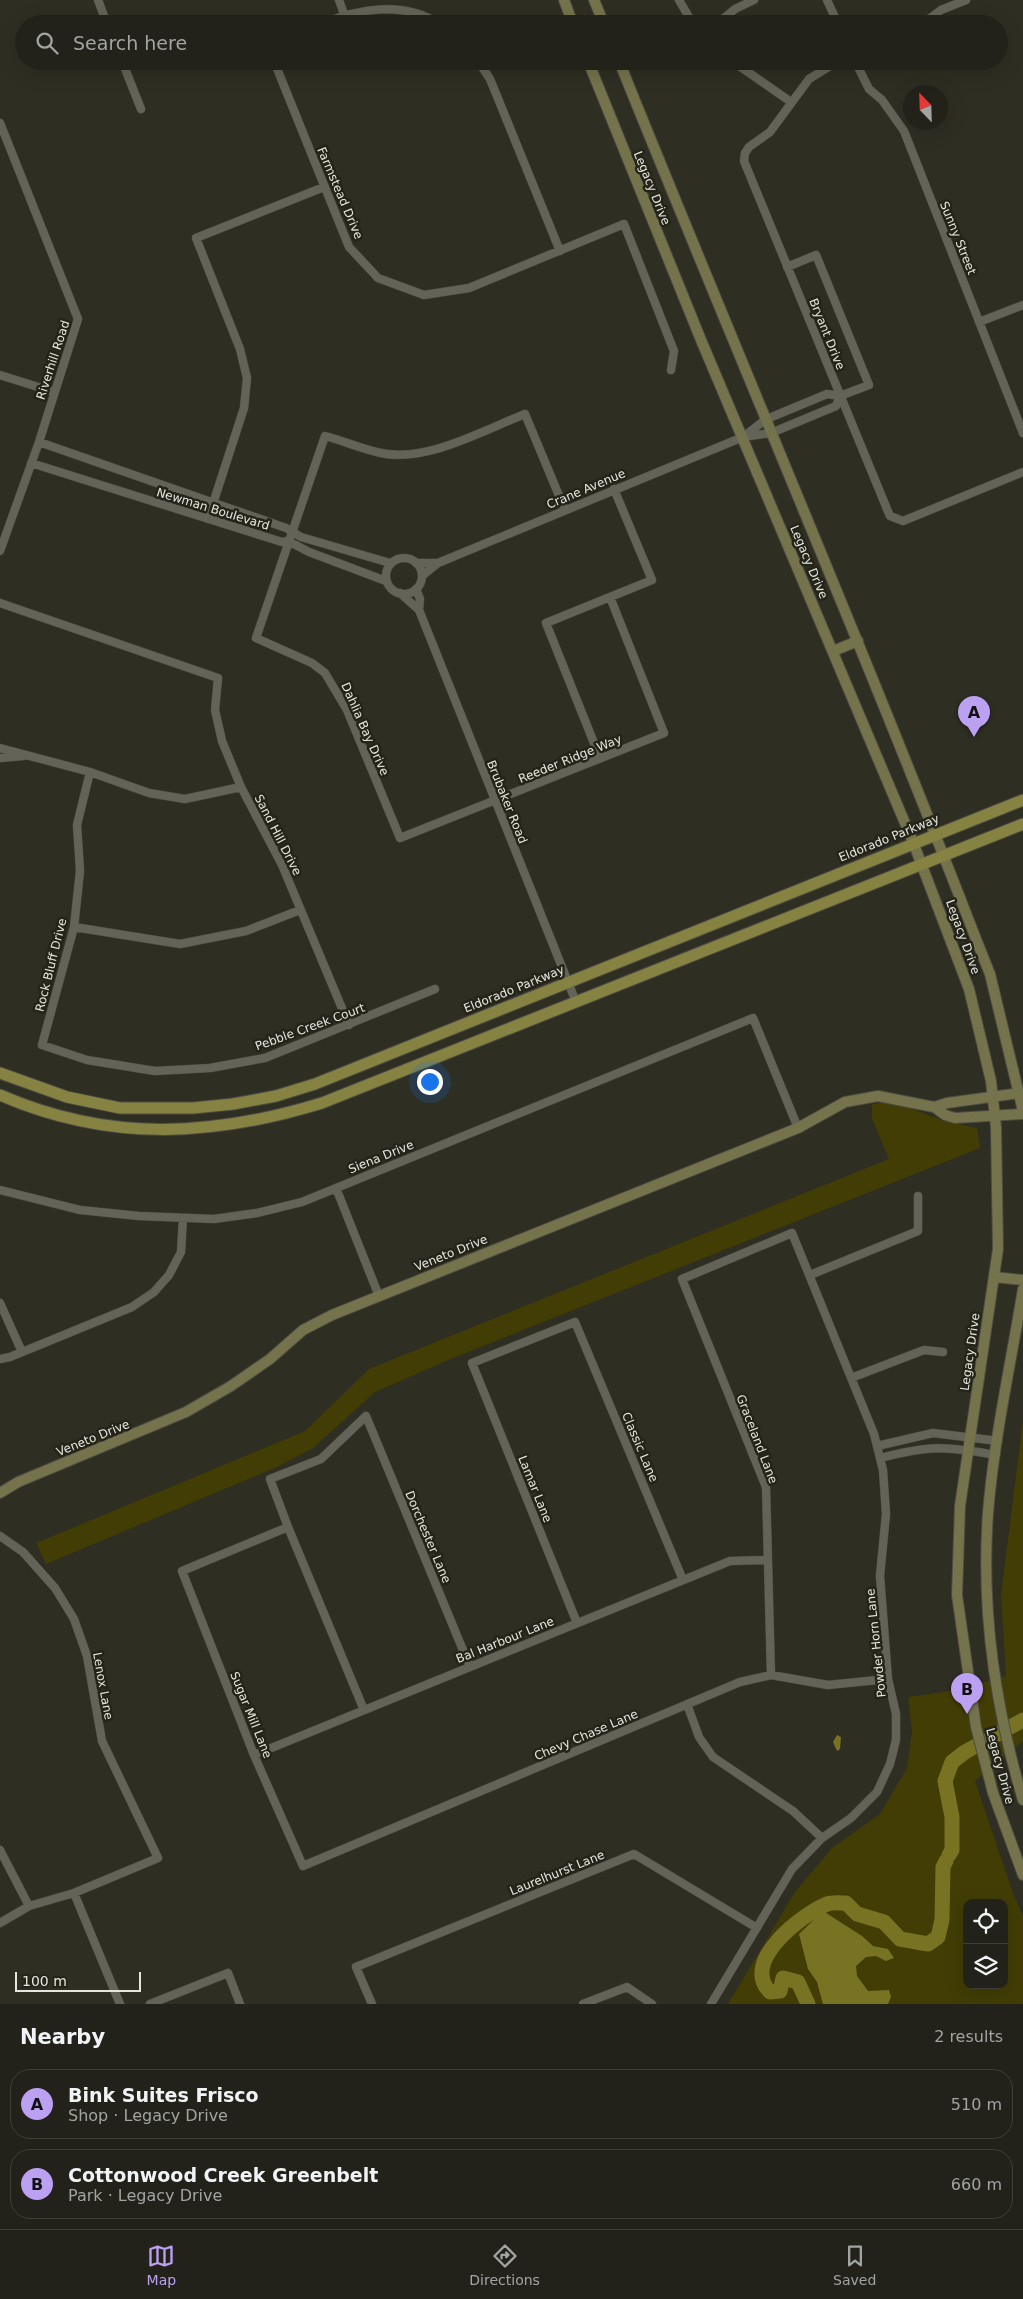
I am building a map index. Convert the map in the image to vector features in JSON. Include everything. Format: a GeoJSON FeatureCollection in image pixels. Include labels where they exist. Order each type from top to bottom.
{"type":"FeatureCollection","features":[{"type":"Feature","properties":{"kind":"main road"},"geometry":{"type":"LineString","coordinates":[[564,0],[570,15]]}},
{"type":"Feature","properties":{"kind":"main road"},"geometry":{"type":"LineString","coordinates":[[594,0],[600,15]]}},
{"type":"Feature","properties":{"kind":"main road","name":"Legacy Drive"},"geometry":{"type":"LineString","coordinates":[[592,70],[922,863],[969,988],[994,1097],[998,1249],[960,1506],[957,1595],[970,1696],[984,1758],[1000,1815],[1023,1875]]}},
{"type":"Feature","properties":{"kind":"main road","name":"Legacy Drive"},"geometry":{"type":"LineString","coordinates":[[623,70],[944,854],[990,974],[1020,1093],[1023,1112]]}},
{"type":"Feature","properties":{"kind":"main road"},"geometry":{"type":"LineString","coordinates":[[833,651],[858,641]]}},
{"type":"Feature","properties":{"kind":"main road","name":"Eldorado Parkway"},"geometry":{"type":"LineString","coordinates":[[0,1073],[67,1097],[120,1108],[193,1108],[233,1104],[276,1096],[315,1084],[913,842],[1023,800]]}},
{"type":"Feature","properties":{"kind":"main road"},"geometry":{"type":"LineString","coordinates":[[0,1095],[61,1117],[119,1129],[195,1128],[235,1124],[281,1116],[322,1103],[1023,824]]}},
{"type":"Feature","properties":{"kind":"main road","name":"Veneto Drive"},"geometry":{"type":"LineString","coordinates":[[934,1107],[947,1103],[1020,1093]]}},
{"type":"Feature","properties":{"kind":"main road","name":"Veneto Drive"},"geometry":{"type":"LineString","coordinates":[[0,1493],[18,1482],[186,1412],[231,1386],[270,1359],[303,1330],[332,1315],[798,1128],[845,1102],[878,1096],[934,1107],[945,1115],[955,1118],[996,1117],[1023,1112]]}},
{"type":"Feature","properties":{"kind":"main road"},"geometry":{"type":"LineString","coordinates":[[994,1277],[1023,1280]]}},
{"type":"Feature","properties":{"kind":"main road","name":"Legacy Drive"},"geometry":{"type":"LineString","coordinates":[[1023,1289],[998,1440],[988,1515],[987,1571],[994,1680],[1002,1723],[1023,1800]]}},
{"type":"Feature","properties":{"kind":"street"},"geometry":{"type":"LineString","coordinates":[[98,0],[104,15]]}},
{"type":"Feature","properties":{"kind":"street"},"geometry":{"type":"LineString","coordinates":[[338,0],[344,14],[387,8],[417,15]]}},
{"type":"Feature","properties":{"kind":"street"},"geometry":{"type":"LineString","coordinates":[[679,0],[688,15]]}},
{"type":"Feature","properties":{"kind":"street"},"geometry":{"type":"LineString","coordinates":[[727,15],[734,9],[754,0]]}},
{"type":"Feature","properties":{"kind":"street"},"geometry":{"type":"LineString","coordinates":[[827,0],[834,15]]}},
{"type":"Feature","properties":{"kind":"street"},"geometry":{"type":"LineString","coordinates":[[934,15],[962,1]]}},
{"type":"Feature","properties":{"kind":"street"},"geometry":{"type":"LineString","coordinates":[[126,70],[142,109]]}},
{"type":"Feature","properties":{"kind":"street","name":"Farmstead Drive"},"geometry":{"type":"LineString","coordinates":[[278,70],[349,247],[378,278],[424,295],[469,288],[624,224],[674,351],[671,370]]}},
{"type":"Feature","properties":{"kind":"street"},"geometry":{"type":"LineString","coordinates":[[484,70],[490,80],[560,251]]}},
{"type":"Feature","properties":{"kind":"street"},"geometry":{"type":"LineString","coordinates":[[745,70],[791,102],[809,79],[824,70]]}},
{"type":"Feature","properties":{"kind":"street","name":"Sunny Street"},"geometry":{"type":"LineString","coordinates":[[860,70],[869,89],[882,100],[904,132],[1023,433]]}},
{"type":"Feature","properties":{"kind":"street","name":"Bryant Drive"},"geometry":{"type":"LineString","coordinates":[[791,102],[770,132],[748,147],[745,153],[747,171],[890,516],[896,520],[903,521],[1023,472]]}},
{"type":"Feature","properties":{"kind":"street","name":"Riverhill Road"},"geometry":{"type":"LineString","coordinates":[[0,123],[78,319],[39,442],[0,551]]}},
{"type":"Feature","properties":{"kind":"street"},"geometry":{"type":"LineString","coordinates":[[208,519],[244,408],[247,378],[240,349],[196,238],[324,187]]}},
{"type":"Feature","properties":{"kind":"street"},"geometry":{"type":"LineString","coordinates":[[787,267],[816,255],[868,385],[840,396]]}},
{"type":"Feature","properties":{"kind":"street"},"geometry":{"type":"LineString","coordinates":[[979,322],[1023,305]]}},
{"type":"Feature","properties":{"kind":"street"},"geometry":{"type":"LineString","coordinates":[[0,375],[54,392]]}},
{"type":"Feature","properties":{"kind":"street","name":"Crane Avenue"},"geometry":{"type":"LineString","coordinates":[[422,576],[438,563],[565,510],[743,437],[771,433],[836,406],[840,396],[827,394],[765,420],[743,437]]}},
{"type":"Feature","properties":{"kind":"street"},"geometry":{"type":"LineString","coordinates":[[288,541],[325,436],[382,453],[409,455],[437,449],[525,414],[565,510]]}},
{"type":"Feature","properties":{"kind":"street","name":"Newman Boulevard"},"geometry":{"type":"LineString","coordinates":[[39,442],[286,528],[291,533],[390,563]]}},
{"type":"Feature","properties":{"kind":"street","name":"Newman Boulevard"},"geometry":{"type":"LineString","coordinates":[[31,464],[282,542],[288,541],[309,552],[386,581]]}},
{"type":"Feature","properties":{"kind":"street"},"geometry":{"type":"LineString","coordinates":[[600,758],[546,623],[652,580],[614,490]]}},
{"type":"Feature","properties":{"kind":"street","name":"Dahlia Bay Drive"},"geometry":{"type":"LineString","coordinates":[[288,541],[256,638],[312,664],[325,673],[347,710],[400,838]]}},
{"type":"Feature","properties":{"kind":"street"},"geometry":{"type":"LineString","coordinates":[[402,559],[416,562],[422,576],[416,589],[400,593],[391,588],[385,576],[390,563],[402,559]]}},
{"type":"Feature","properties":{"kind":"street","name":"Crane Avenue"},"geometry":{"type":"LineString","coordinates":[[416,562],[438,563]]}},
{"type":"Feature","properties":{"kind":"street","name":"Brubaker Road"},"geometry":{"type":"LineString","coordinates":[[416,589],[420,599],[419,610],[576,1002]]}},
{"type":"Feature","properties":{"kind":"street","name":"Brubaker Road"},"geometry":{"type":"LineString","coordinates":[[400,593],[419,610]]}},
{"type":"Feature","properties":{"kind":"street","name":"Reeder Ridge Way"},"geometry":{"type":"LineString","coordinates":[[400,838],[664,733],[610,597]]}},
{"type":"Feature","properties":{"kind":"street","name":"Sand Hill Drive"},"geometry":{"type":"LineString","coordinates":[[0,603],[218,678],[215,710],[222,740],[241,787],[282,865],[349,1025]]}},
{"type":"Feature","properties":{"kind":"street"},"geometry":{"type":"LineString","coordinates":[[0,748],[90,772],[149,793],[185,799],[241,787]]}},
{"type":"Feature","properties":{"kind":"street"},"geometry":{"type":"LineString","coordinates":[[0,758],[27,755]]}},
{"type":"Feature","properties":{"kind":"street","name":"Rock Bluff Drive"},"geometry":{"type":"LineString","coordinates":[[42,1045],[74,927],[80,871],[77,825],[90,772]]}},
{"type":"Feature","properties":{"kind":"street"},"geometry":{"type":"LineString","coordinates":[[74,927],[180,944],[246,931],[300,910]]}},
{"type":"Feature","properties":{"kind":"street","name":"Pebble Creek Court"},"geometry":{"type":"LineString","coordinates":[[42,1045],[87,1060],[155,1071],[200,1068],[265,1058],[435,989]]}},
{"type":"Feature","properties":{"kind":"street","name":"Siena Drive"},"geometry":{"type":"LineString","coordinates":[[0,1190],[80,1210],[139,1216],[214,1218],[257,1213],[302,1202],[753,1018],[798,1128]]}},
{"type":"Feature","properties":{"kind":"street"},"geometry":{"type":"LineString","coordinates":[[336,1188],[379,1296]]}},
{"type":"Feature","properties":{"kind":"street"},"geometry":{"type":"LineString","coordinates":[[810,1275],[918,1231],[918,1196]]}},
{"type":"Feature","properties":{"kind":"street"},"geometry":{"type":"LineString","coordinates":[[0,1359],[22,1352],[132,1306],[154,1292],[170,1274],[180,1252],[183,1218]]}},
{"type":"Feature","properties":{"kind":"street","name":"Powder Horn Lane"},"geometry":{"type":"LineString","coordinates":[[682,1279],[792,1233],[851,1378],[877,1446],[883,1470],[886,1514],[880,1576],[888,1679],[896,1714],[896,1740],[890,1764],[877,1792],[851,1818],[822,1838],[792,1869],[711,2004]]}},
{"type":"Feature","properties":{"kind":"street","name":"Graceland Lane"},"geometry":{"type":"LineString","coordinates":[[682,1279],[766,1487],[766,1560],[771,1675]]}},
{"type":"Feature","properties":{"kind":"street"},"geometry":{"type":"LineString","coordinates":[[0,1303],[22,1352]]}},
{"type":"Feature","properties":{"kind":"street","name":"Lamar Lane"},"geometry":{"type":"LineString","coordinates":[[575,1322],[472,1363],[577,1623]]}},
{"type":"Feature","properties":{"kind":"street","name":"Classic Lane"},"geometry":{"type":"LineString","coordinates":[[575,1322],[684,1580]]}},
{"type":"Feature","properties":{"kind":"street"},"geometry":{"type":"LineString","coordinates":[[851,1378],[924,1350],[943,1352]]}},
{"type":"Feature","properties":{"kind":"street","name":"Dorchester Lane"},"geometry":{"type":"LineString","coordinates":[[288,1527],[270,1479],[321,1459],[366,1416],[470,1667]]}},
{"type":"Feature","properties":{"kind":"street"},"geometry":{"type":"LineString","coordinates":[[877,1446],[933,1433],[998,1440]]}},
{"type":"Feature","properties":{"kind":"street"},"geometry":{"type":"LineString","coordinates":[[880,1458],[928,1447],[952,1447],[996,1455]]}},
{"type":"Feature","properties":{"kind":"street"},"geometry":{"type":"LineString","coordinates":[[288,1527],[364,1710]]}},
{"type":"Feature","properties":{"kind":"street","name":"Sugar Mill Lane"},"geometry":{"type":"LineString","coordinates":[[288,1527],[182,1571],[254,1755],[303,1866]]}},
{"type":"Feature","properties":{"kind":"street","name":"Lenox Lane"},"geometry":{"type":"LineString","coordinates":[[0,1536],[23,1552],[55,1588],[74,1619],[87,1656],[102,1742],[158,1858],[74,1893]]}},
{"type":"Feature","properties":{"kind":"street","name":"Bal Harbour Lane"},"geometry":{"type":"LineString","coordinates":[[254,1755],[730,1561],[766,1560]]}},
{"type":"Feature","properties":{"kind":"street","name":"Chevy Chase Lane"},"geometry":{"type":"LineString","coordinates":[[303,1866],[740,1682],[771,1675],[828,1684],[888,1679]]}},
{"type":"Feature","properties":{"kind":"street"},"geometry":{"type":"LineString","coordinates":[[687,1704],[699,1737],[713,1757],[793,1811],[822,1838]]}},
{"type":"Feature","properties":{"kind":"street"},"geometry":{"type":"LineString","coordinates":[[0,1850],[29,1906]]}},
{"type":"Feature","properties":{"kind":"street","name":"Laurelhurst Lane"},"geometry":{"type":"LineString","coordinates":[[372,2004],[356,1966],[634,1854],[756,1928]]}},
{"type":"Feature","properties":{"kind":"street"},"geometry":{"type":"LineString","coordinates":[[0,1923],[29,1906],[74,1893],[120,2004]]}},
{"type":"Feature","properties":{"kind":"street"},"geometry":{"type":"LineString","coordinates":[[150,2004],[228,1973],[240,2004]]}},
{"type":"Feature","properties":{"kind":"street"},"geometry":{"type":"LineString","coordinates":[[583,2004],[627,1987],[652,2004]]}},
{"type":"Feature","properties":{"kind":"shaded area"},"geometry":{"type":"Polygon","coordinates":[[[884,1102],[900,1104],[944,1121],[977,1128],[980,1148],[453,1358],[375,1392],[313,1448],[277,1467],[46,1564],[36,1543],[305,1431],[369,1369],[889,1159],[872,1119],[872,1104],[884,1102]]]}},
{"type":"Feature","properties":{"kind":"shaded area"},"geometry":{"type":"Polygon","coordinates":[[[1023,1420],[1023,1741],[975,1781],[1013,1893],[1023,1916],[1023,2004],[728,2004],[795,1892],[832,1848],[880,1814],[907,1768],[912,1731],[908,1697],[956,1690],[1006,1676],[1001,1595],[1023,1420]]]}},
{"type":"Feature","properties":{"kind":"shaded area"},"geometry":{"type":"Polygon","coordinates":[[[837,1735],[841,1737],[840,1749],[837,1751],[833,1742],[837,1735]]]}},
{"type":"Feature","properties":{"kind":"shaded area"},"geometry":{"type":"Polygon","coordinates":[[[823,1911],[862,1936],[873,1946],[888,1949],[894,1958],[886,1961],[876,1956],[866,1957],[856,1966],[857,1976],[868,1991],[889,1990],[891,1997],[888,2004],[823,2004],[817,1982],[808,1969],[799,1934],[823,1911]]]}},
{"type":"Feature","properties":{"kind":"waterway"},"geometry":{"type":"LineString","coordinates":[[949,1855],[952,1850],[952,1817],[945,1781],[952,1762],[965,1752],[1023,1720]]}},
{"type":"Feature","properties":{"kind":"waterway"},"geometry":{"type":"LineString","coordinates":[[808,2004],[798,1982],[783,1978],[780,1991],[770,1992],[763,1980],[763,1967],[768,1954],[778,1941],[803,1918],[816,1910],[829,1903],[846,1903],[857,1914],[884,1922],[900,1939],[928,1944],[938,1937],[942,1920],[943,1867],[946,1861]]}},
{"type":"Feature","properties":{"kind":"place","name":"Bink Suites Frisco"},"geometry":{"type":"Point","coordinates":[974,737]}},
{"type":"Feature","properties":{"kind":"place","name":"Cottonwood Creek Greenbelt"},"geometry":{"type":"Point","coordinates":[967,1714]}}]}
